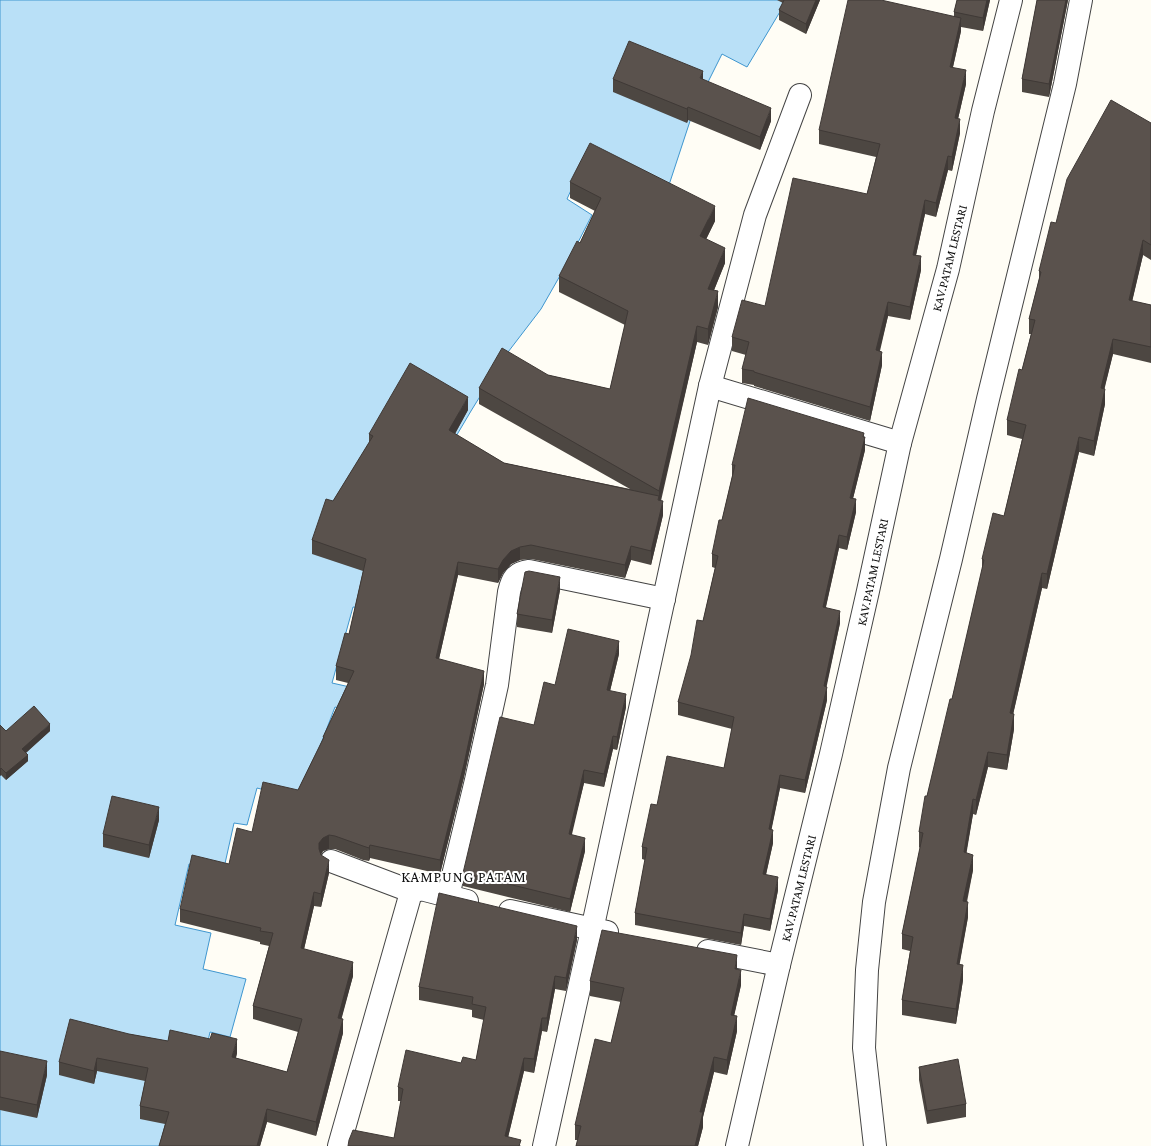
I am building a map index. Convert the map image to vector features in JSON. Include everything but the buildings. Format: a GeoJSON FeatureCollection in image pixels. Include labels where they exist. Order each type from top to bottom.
{"type":"FeatureCollection","features":[{"type":"Feature","properties":{"kind":"street","name":"KAV.PATAM LESTARI"},"geometry":{"type":"LineString","coordinates":[[737,1146],[831,754],[900,443],[948,269],[983,111],[1012,0]]}},
{"type":"Feature","properties":{"kind":"street"},"geometry":{"type":"LineString","coordinates":[[875,1146],[864,1048],[868,970],[874,902],[899,768],[1065,84],[1081,0]]}},
{"type":"Feature","properties":{"kind":"street"},"geometry":{"type":"LineString","coordinates":[[544,1146],[710,386],[755,216],[800,95]]}},
{"type":"Feature","properties":{"kind":"street"},"geometry":{"type":"LineString","coordinates":[[710,386],[900,443]]}},
{"type":"Feature","properties":{"kind":"street"},"geometry":{"type":"LineString","coordinates":[[448,896],[497,685],[509,592],[511,582],[515,576],[521,572],[529,571],[664,599]]}},
{"type":"Feature","properties":{"kind":"street"},"geometry":{"type":"LineString","coordinates":[[331,861],[413,892]]}},
{"type":"Feature","properties":{"kind":"street"},"geometry":{"type":"LineString","coordinates":[[339,1146],[410,896],[413,892],[420,889],[592,930],[623,935]]}},
{"type":"Feature","properties":{"kind":"street"},"geometry":{"type":"LineString","coordinates":[[686,947],[780,965]]}},
{"type":"Feature","properties":{"kind":"water"},"geometry":{"type":"Polygon","coordinates":[[[0,0],[787,0],[747,67],[722,54],[693,112],[667,191],[587,155],[567,199],[592,215],[569,260],[541,309],[505,356],[429,482],[378,610],[353,607],[332,683],[417,702],[412,724],[335,707],[319,749],[296,798],[257,788],[247,825],[234,823],[224,868],[189,864],[175,925],[211,933],[203,969],[246,979],[230,1037],[210,1032],[185,1146],[0,1146],[0,0]]]}},
{"type":"Feature","properties":{"kind":"district","name":"KAMPUNG PATAM"},"geometry":{"type":"Point","coordinates":[464,877]}}]}
